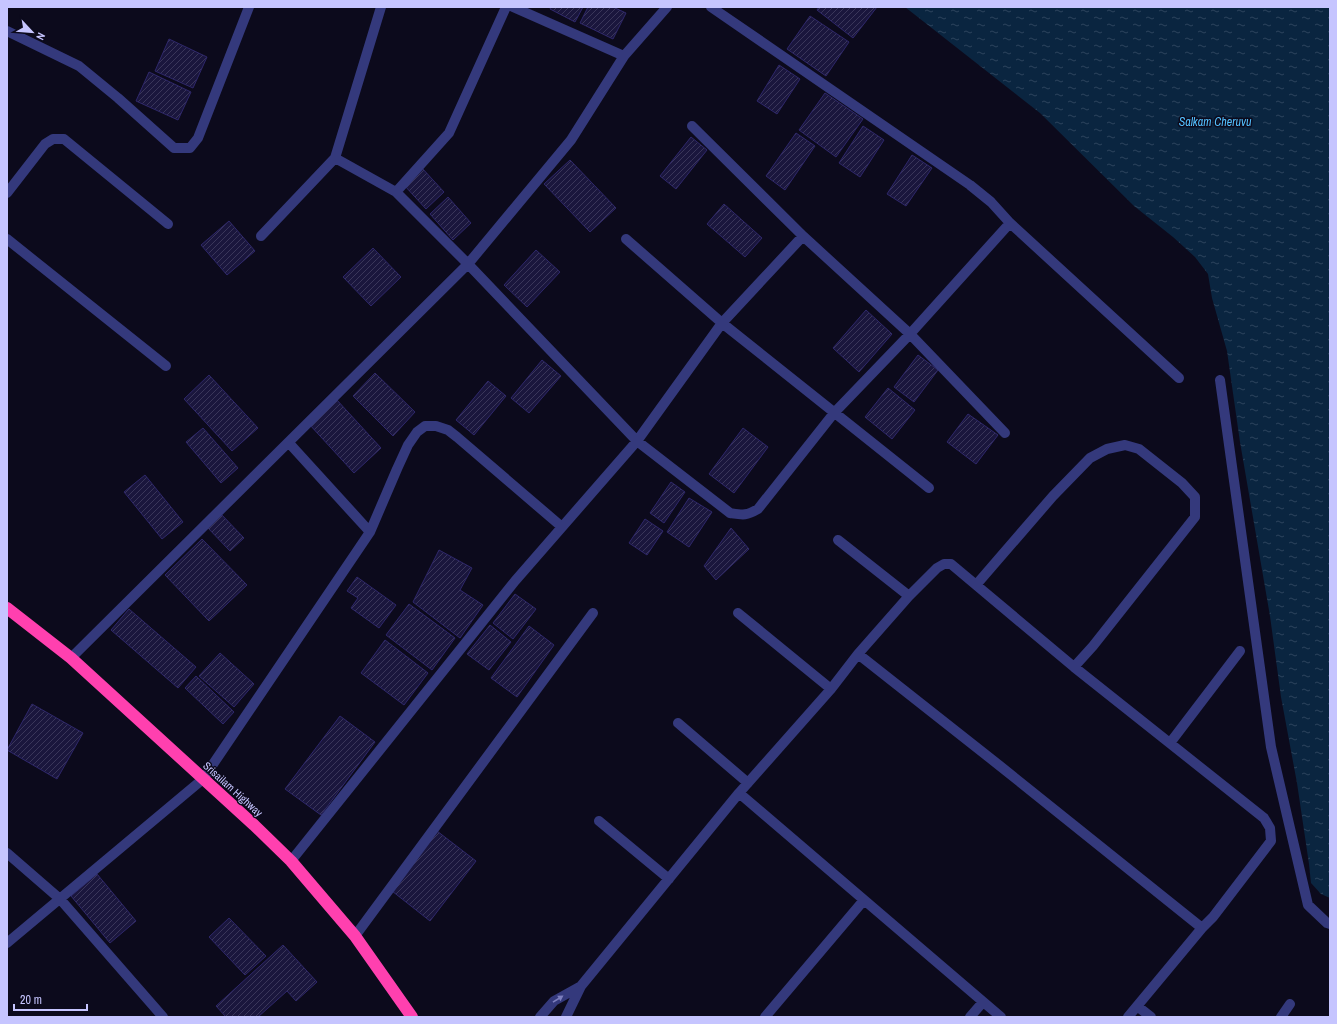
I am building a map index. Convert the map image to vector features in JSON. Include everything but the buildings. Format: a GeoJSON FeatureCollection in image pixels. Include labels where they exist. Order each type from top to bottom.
{"type":"FeatureCollection","features":[{"type":"Feature","properties":{"kind":"highway","name":"Srisailam Highway"},"geometry":{"type":"LineString","coordinates":[[7,608],[71,658],[291,861],[355,936],[412,1017]]}},
{"type":"Feature","properties":{"kind":"street"},"geometry":{"type":"LineString","coordinates":[[7,32],[79,66],[118,98],[174,148],[190,148],[198,138],[249,7]]}},
{"type":"Feature","properties":{"kind":"street"},"geometry":{"type":"LineString","coordinates":[[261,236],[335,158],[381,7]]}},
{"type":"Feature","properties":{"kind":"street"},"geometry":{"type":"LineString","coordinates":[[396,192],[449,133],[506,7]]}},
{"type":"Feature","properties":{"kind":"street"},"geometry":{"type":"LineString","coordinates":[[513,7],[624,56]]}},
{"type":"Feature","properties":{"kind":"street"},"geometry":{"type":"LineString","coordinates":[[71,658],[468,264],[570,140],[624,56],[667,7]]}},
{"type":"Feature","properties":{"kind":"street"},"geometry":{"type":"LineString","coordinates":[[711,7],[970,185],[991,202],[1010,223],[1179,378]]}},
{"type":"Feature","properties":{"kind":"street"},"geometry":{"type":"LineString","coordinates":[[692,126],[803,236],[910,334],[1005,433]]}},
{"type":"Feature","properties":{"kind":"street"},"geometry":{"type":"LineString","coordinates":[[7,193],[46,144],[53,139],[64,139],[168,224]]}},
{"type":"Feature","properties":{"kind":"street"},"geometry":{"type":"LineString","coordinates":[[335,158],[396,192],[468,264],[637,441],[730,513],[748,514],[758,509],[834,413],[910,334],[1010,223]]}},
{"type":"Feature","properties":{"kind":"street"},"geometry":{"type":"LineString","coordinates":[[291,861],[515,581],[637,441],[722,323],[803,236]]}},
{"type":"Feature","properties":{"kind":"street"},"geometry":{"type":"LineString","coordinates":[[7,239],[166,366]]}},
{"type":"Feature","properties":{"kind":"street"},"geometry":{"type":"LineString","coordinates":[[626,239],[722,323],[929,488]]}},
{"type":"Feature","properties":{"kind":"street"},"geometry":{"type":"LineString","coordinates":[[1220,380],[1271,747],[1308,905],[1327,923],[1330,924]]}},
{"type":"Feature","properties":{"kind":"street"},"geometry":{"type":"LineString","coordinates":[[7,943],[203,779],[370,532],[408,445],[417,432],[426,426],[436,426],[448,430],[562,527]]}},
{"type":"Feature","properties":{"kind":"street"},"geometry":{"type":"LineString","coordinates":[[289,442],[370,532]]}},
{"type":"Feature","properties":{"kind":"street"},"geometry":{"type":"LineString","coordinates":[[976,585],[1053,496],[1090,458],[1107,449],[1125,445],[1139,448],[1182,483],[1195,497],[1195,517],[1093,646],[1074,667]]}},
{"type":"Feature","properties":{"kind":"street"},"geometry":{"type":"LineString","coordinates":[[838,540],[909,596]]}},
{"type":"Feature","properties":{"kind":"street"},"geometry":{"type":"LineString","coordinates":[[566,1017],[581,986],[739,793],[831,689],[858,654],[909,596],[937,568],[944,564],[951,564],[1074,667],[1264,818],[1270,828],[1271,841],[1213,917],[1202,928],[1128,1017]]}},
{"type":"Feature","properties":{"kind":"street"},"geometry":{"type":"LineString","coordinates":[[355,936],[593,613]]}},
{"type":"Feature","properties":{"kind":"street"},"geometry":{"type":"LineString","coordinates":[[738,613],[831,689]]}},
{"type":"Feature","properties":{"kind":"street"},"geometry":{"type":"LineString","coordinates":[[1170,743],[1240,651]]}},
{"type":"Feature","properties":{"kind":"street"},"geometry":{"type":"LineString","coordinates":[[858,654],[1202,928]]}},
{"type":"Feature","properties":{"kind":"street"},"geometry":{"type":"LineString","coordinates":[[678,723],[748,783]]}},
{"type":"Feature","properties":{"kind":"street"},"geometry":{"type":"LineString","coordinates":[[739,793],[1001,1017]]}},
{"type":"Feature","properties":{"kind":"street"},"geometry":{"type":"LineString","coordinates":[[598,821],[669,879]]}},
{"type":"Feature","properties":{"kind":"street"},"geometry":{"type":"LineString","coordinates":[[7,853],[60,899],[163,1017]]}},
{"type":"Feature","properties":{"kind":"street"},"geometry":{"type":"LineString","coordinates":[[765,1017],[864,900]]}},
{"type":"Feature","properties":{"kind":"street"},"geometry":{"type":"LineString","coordinates":[[540,1017],[554,1001],[581,986]]}},
{"type":"Feature","properties":{"kind":"street"},"geometry":{"type":"LineString","coordinates":[[970,1017],[983,1002]]}},
{"type":"Feature","properties":{"kind":"street"},"geometry":{"type":"LineString","coordinates":[[1281,1017],[1290,1004]]}},
{"type":"Feature","properties":{"kind":"street"},"geometry":{"type":"LineString","coordinates":[[1137,1006],[1151,1017]]}},
{"type":"Feature","properties":{"kind":"water","name":"Salkam Cheruvu"},"geometry":{"type":"Polygon","coordinates":[[[905,7],[1330,7],[1330,898],[1321,894],[1311,883],[1297,783],[1281,697],[1270,616],[1240,442],[1227,351],[1212,298],[1208,274],[1195,257],[1173,237],[1134,206],[1040,113],[905,7]]]}}]}
